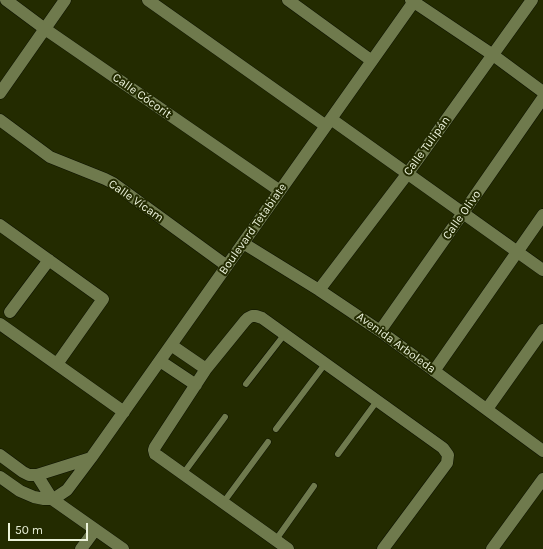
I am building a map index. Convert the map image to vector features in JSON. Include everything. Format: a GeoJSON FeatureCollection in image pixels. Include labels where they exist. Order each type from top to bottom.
{"type":"FeatureCollection","features":[{"type":"Feature","properties":{"kind":"street","name":"Calle Cócorit"},"geometry":{"type":"LineString","coordinates":[[6,0],[45,29],[280,191]]}},
{"type":"Feature","properties":{"kind":"street"},"geometry":{"type":"LineString","coordinates":[[0,93],[65,0]]}},
{"type":"Feature","properties":{"kind":"street"},"geometry":{"type":"LineString","coordinates":[[148,0],[328,123],[408,173],[543,270]]}},
{"type":"Feature","properties":{"kind":"street"},"geometry":{"type":"LineString","coordinates":[[288,0],[372,61]]}},
{"type":"Feature","properties":{"kind":"street","name":"Calle Tulipán"},"geometry":{"type":"LineString","coordinates":[[319,290],[408,173],[532,0]]}},
{"type":"Feature","properties":{"kind":"street"},"geometry":{"type":"LineString","coordinates":[[413,1],[493,55],[543,92]]}},
{"type":"Feature","properties":{"kind":"street","name":"Boulevard Tetabiate"},"geometry":{"type":"LineString","coordinates":[[52,499],[67,490],[91,458],[413,1]]}},
{"type":"Feature","properties":{"kind":"street","name":"Calle Olivo"},"geometry":{"type":"LineString","coordinates":[[380,331],[543,98]]}},
{"type":"Feature","properties":{"kind":"street","name":"Calle Vícam"},"geometry":{"type":"LineString","coordinates":[[0,120],[50,157],[113,183],[227,266]]}},
{"type":"Feature","properties":{"kind":"street"},"geometry":{"type":"LineString","coordinates":[[434,371],[543,215]]}},
{"type":"Feature","properties":{"kind":"street"},"geometry":{"type":"LineString","coordinates":[[0,225],[103,299],[57,364]]}},
{"type":"Feature","properties":{"kind":"street","name":"Avenida Arboleda"},"geometry":{"type":"LineString","coordinates":[[243,243],[319,290],[380,331],[543,451]]}},
{"type":"Feature","properties":{"kind":"street"},"geometry":{"type":"LineString","coordinates":[[10,312],[49,260]]}},
{"type":"Feature","properties":{"kind":"street"},"geometry":{"type":"LineString","coordinates":[[288,549],[155,454],[154,450],[206,369],[248,318],[252,316],[262,318],[443,448],[448,454],[447,463],[382,549]]}},
{"type":"Feature","properties":{"kind":"street"},"geometry":{"type":"LineString","coordinates":[[0,324],[124,412]]}},
{"type":"Feature","properties":{"kind":"street"},"geometry":{"type":"LineString","coordinates":[[487,409],[543,330]]}},
{"type":"Feature","properties":{"kind":"street"},"geometry":{"type":"LineString","coordinates":[[171,345],[206,369]]}},
{"type":"Feature","properties":{"kind":"street"},"geometry":{"type":"LineString","coordinates":[[160,361],[196,385]]}},
{"type":"Feature","properties":{"kind":"street"},"geometry":{"type":"LineString","coordinates":[[0,456],[29,475],[37,475],[91,458]]}},
{"type":"Feature","properties":{"kind":"street"},"geometry":{"type":"LineString","coordinates":[[37,475],[52,499],[123,549]]}},
{"type":"Feature","properties":{"kind":"street"},"geometry":{"type":"LineString","coordinates":[[0,476],[20,491],[34,498],[52,499]]}},
{"type":"Feature","properties":{"kind":"street"},"geometry":{"type":"LineString","coordinates":[[492,549],[543,479]]}},
{"type":"Feature","properties":{"kind":"street"},"geometry":{"type":"LineString","coordinates":[[81,549],[95,530]]}},
{"type":"Feature","properties":{"kind":"lane"},"geometry":{"type":"LineString","coordinates":[[246,384],[284,335]]}},
{"type":"Feature","properties":{"kind":"lane"},"geometry":{"type":"LineString","coordinates":[[276,429],[325,364]]}},
{"type":"Feature","properties":{"kind":"lane"},"geometry":{"type":"LineString","coordinates":[[338,454],[377,401]]}},
{"type":"Feature","properties":{"kind":"lane"},"geometry":{"type":"LineString","coordinates":[[183,474],[225,417]]}},
{"type":"Feature","properties":{"kind":"lane"},"geometry":{"type":"LineString","coordinates":[[224,503],[268,442]]}},
{"type":"Feature","properties":{"kind":"lane"},"geometry":{"type":"LineString","coordinates":[[275,540],[314,486]]}}]}
